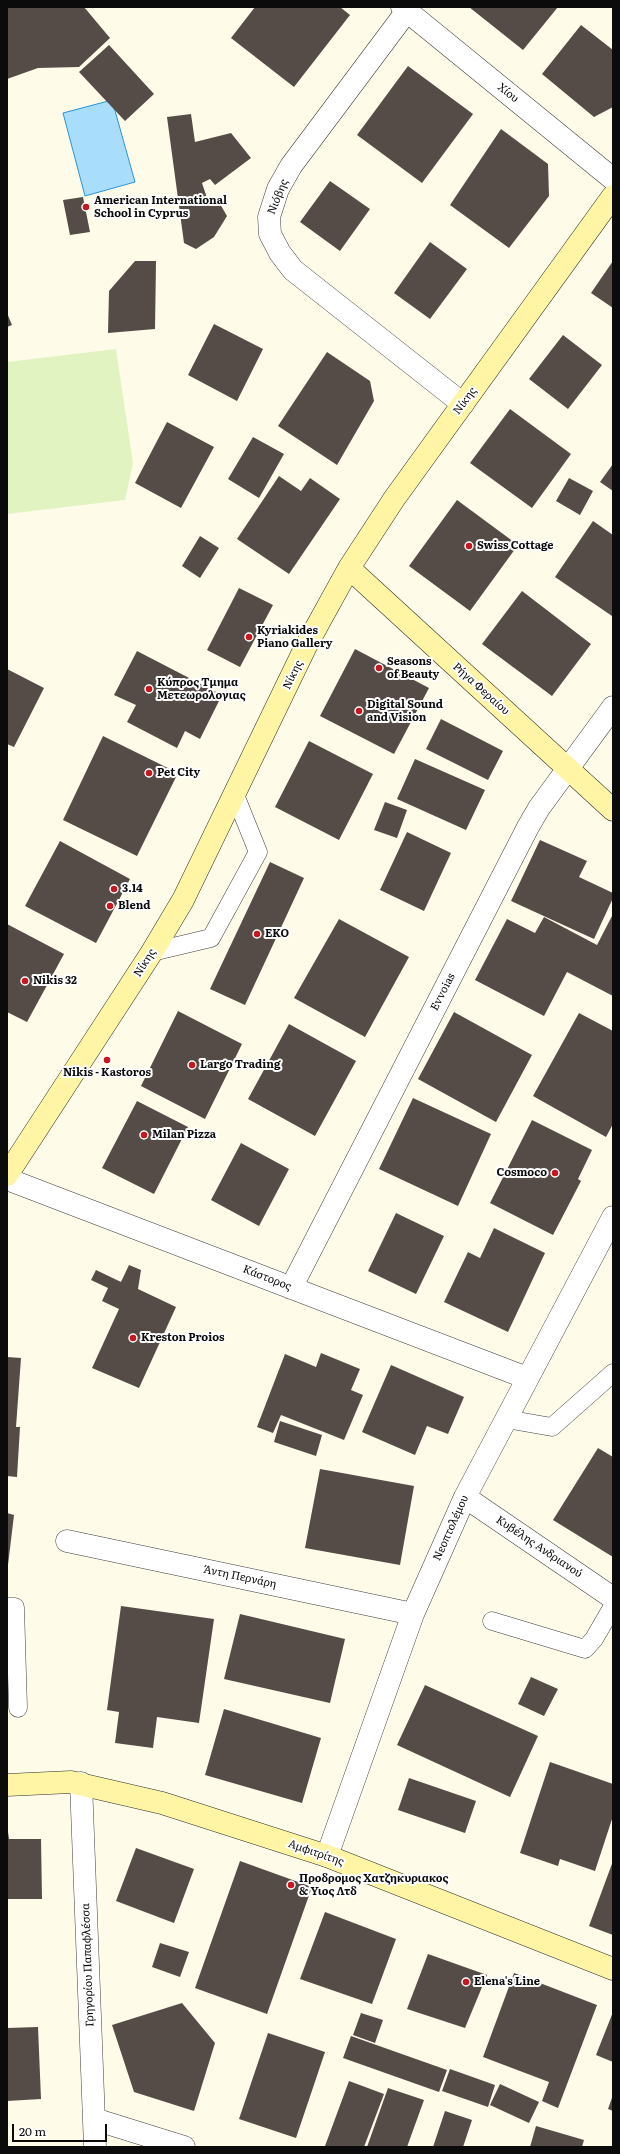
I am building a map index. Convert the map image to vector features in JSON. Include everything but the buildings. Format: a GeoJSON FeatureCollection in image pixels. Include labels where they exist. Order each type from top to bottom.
{"type":"FeatureCollection","features":[{"type":"Feature","properties":{"kind":"main road","name":"Νίκης"},"geometry":{"type":"LineString","coordinates":[[7,1175],[152,952],[183,900],[306,646],[349,568],[394,499],[613,196]]}},
{"type":"Feature","properties":{"kind":"main road","name":"Ρήγα Φεραίου"},"geometry":{"type":"LineString","coordinates":[[349,568],[613,810]]}},
{"type":"Feature","properties":{"kind":"main road","name":"Αμφιτρίτης"},"geometry":{"type":"LineString","coordinates":[[7,1785],[71,1782],[81,1783],[162,1803],[327,1856],[613,1969]]}},
{"type":"Feature","properties":{"kind":"street","name":"Χίου"},"geometry":{"type":"LineString","coordinates":[[405,9],[613,179]]}},
{"type":"Feature","properties":{"kind":"street","name":"Νιόβης"},"geometry":{"type":"LineString","coordinates":[[405,9],[291,166],[278,189],[268,217],[270,234],[292,270],[463,404]]}},
{"type":"Feature","properties":{"kind":"street","name":"Evvoias"},"geometry":{"type":"LineString","coordinates":[[291,1288],[528,827],[539,808],[613,707]]}},
{"type":"Feature","properties":{"kind":"street","name":"Κάστορος"},"geometry":{"type":"LineString","coordinates":[[7,1179],[527,1378]]}},
{"type":"Feature","properties":{"kind":"street","name":"Νεοπτολέμου"},"geometry":{"type":"LineString","coordinates":[[327,1856],[413,1614],[465,1497],[613,1217]]}},
{"type":"Feature","properties":{"kind":"street","name":"Κυβέλης Ανδριανού"},"geometry":{"type":"LineString","coordinates":[[465,1497],[613,1598]]}},
{"type":"Feature","properties":{"kind":"street","name":"Άντη Περνάρη"},"geometry":{"type":"LineString","coordinates":[[67,1541],[413,1614]]}},
{"type":"Feature","properties":{"kind":"street","name":"Γρηγορίου Παπαφλέσσα"},"geometry":{"type":"LineString","coordinates":[[81,1783],[95,2147]]}},
{"type":"Feature","properties":{"kind":"street"},"geometry":{"type":"LineString","coordinates":[[94,2119],[184,2147]]}},
{"type":"Feature","properties":{"kind":"lane"},"geometry":{"type":"LineString","coordinates":[[152,952],[211,938],[258,852],[235,795]]}},
{"type":"Feature","properties":{"kind":"lane"},"geometry":{"type":"LineString","coordinates":[[506,1419],[552,1427],[613,1373]]}},
{"type":"Feature","properties":{"kind":"lane"},"geometry":{"type":"LineString","coordinates":[[492,1622],[585,1649],[594,1639],[613,1606]]}},
{"type":"Feature","properties":{"kind":"lane"},"geometry":{"type":"LineString","coordinates":[[7,1607],[15,1607],[18,1708]]}},
{"type":"Feature","properties":{"kind":"green space"},"geometry":{"type":"Polygon","coordinates":[[[116,349],[133,463],[125,500],[7,514],[7,362],[116,349]]]}},
{"type":"Feature","properties":{"kind":"water"},"geometry":{"type":"Polygon","coordinates":[[[112,100],[135,182],[85,196],[63,113],[112,100]]]}},
{"type":"Feature","properties":{"kind":"place","name":"American International School in Cyprus"},"geometry":{"type":"Point","coordinates":[86,207]}},
{"type":"Feature","properties":{"kind":"place","name":"Swiss Cottage"},"geometry":{"type":"Point","coordinates":[469,546]}},
{"type":"Feature","properties":{"kind":"place","name":"Kyriakides Piano Gallery"},"geometry":{"type":"Point","coordinates":[249,637]}},
{"type":"Feature","properties":{"kind":"place","name":"Seasons of Beauty"},"geometry":{"type":"Point","coordinates":[379,668]}},
{"type":"Feature","properties":{"kind":"place","name":"Κύπρος Τμημα Μετεωρολογιας"},"geometry":{"type":"Point","coordinates":[149,689]}},
{"type":"Feature","properties":{"kind":"place","name":"Digital Sound and Vision"},"geometry":{"type":"Point","coordinates":[359,711]}},
{"type":"Feature","properties":{"kind":"place","name":"Pet City"},"geometry":{"type":"Point","coordinates":[149,773]}},
{"type":"Feature","properties":{"kind":"place","name":"3.14"},"geometry":{"type":"Point","coordinates":[114,889]}},
{"type":"Feature","properties":{"kind":"place","name":"Blend"},"geometry":{"type":"Point","coordinates":[110,906]}},
{"type":"Feature","properties":{"kind":"place","name":"EKO"},"geometry":{"type":"Point","coordinates":[257,934]}},
{"type":"Feature","properties":{"kind":"place","name":"Nikis 32"},"geometry":{"type":"Point","coordinates":[25,981]}},
{"type":"Feature","properties":{"kind":"place","name":"Nikis - Kastoros"},"geometry":{"type":"Point","coordinates":[107,1060]}},
{"type":"Feature","properties":{"kind":"place","name":"Largo Trading"},"geometry":{"type":"Point","coordinates":[192,1065]}},
{"type":"Feature","properties":{"kind":"place","name":"Milan Pizza"},"geometry":{"type":"Point","coordinates":[144,1135]}},
{"type":"Feature","properties":{"kind":"place","name":"Cosmoco"},"geometry":{"type":"Point","coordinates":[555,1173]}},
{"type":"Feature","properties":{"kind":"place","name":"Kreston Proios"},"geometry":{"type":"Point","coordinates":[133,1338]}},
{"type":"Feature","properties":{"kind":"place","name":"Προδρομος Χατζηκυριακος & Υιος Λτδ"},"geometry":{"type":"Point","coordinates":[291,1885]}},
{"type":"Feature","properties":{"kind":"place","name":"Elena's Line"},"geometry":{"type":"Point","coordinates":[466,1982]}}]}
